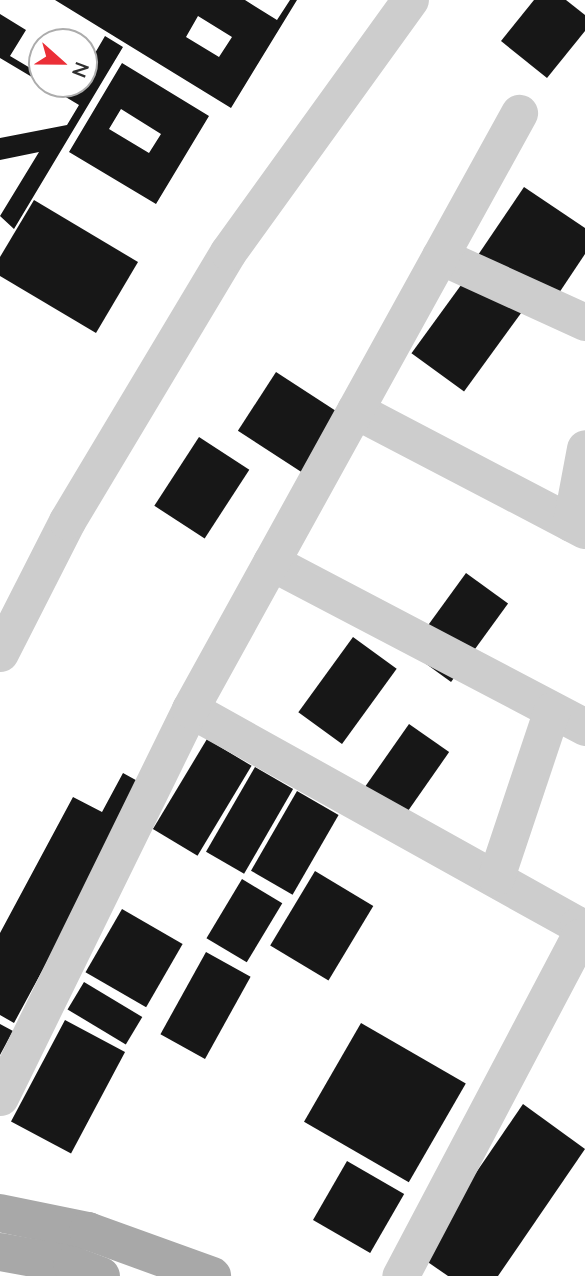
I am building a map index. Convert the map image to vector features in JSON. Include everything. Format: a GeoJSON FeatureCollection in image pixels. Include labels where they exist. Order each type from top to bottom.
{"type":"FeatureCollection","features":[{"type":"Feature","properties":{"kind":"main road"},"geometry":{"type":"LineString","coordinates":[[0,1213],[88,1231],[212,1276]]}},
{"type":"Feature","properties":{"kind":"main road"},"geometry":{"type":"LineString","coordinates":[[0,1252],[72,1265],[101,1276]]}},
{"type":"Feature","properties":{"kind":"street"},"geometry":{"type":"LineString","coordinates":[[0,653],[67,521],[228,252],[410,0]]}},
{"type":"Feature","properties":{"kind":"street"},"geometry":{"type":"LineString","coordinates":[[0,1097],[190,709],[519,113]]}},
{"type":"Feature","properties":{"kind":"street"},"geometry":{"type":"LineString","coordinates":[[440,256],[585,322]]}},
{"type":"Feature","properties":{"kind":"street"},"geometry":{"type":"LineString","coordinates":[[355,410],[578,527],[585,448]]}},
{"type":"Feature","properties":{"kind":"street"},"geometry":{"type":"LineString","coordinates":[[271,562],[585,727]]}},
{"type":"Feature","properties":{"kind":"street"},"geometry":{"type":"LineString","coordinates":[[190,709],[570,918],[578,925],[579,937],[400,1276]]}},
{"type":"Feature","properties":{"kind":"street"},"geometry":{"type":"LineString","coordinates":[[496,877],[552,710]]}},
{"type":"Feature","properties":{"kind":"building"},"geometry":{"type":"Polygon","coordinates":[[[55,0],[245,0],[277,20],[290,0],[297,0],[231,108],[55,0]],[[198,16],[186,37],[219,57],[232,37],[198,16]]]}},
{"type":"Feature","properties":{"kind":"building"},"geometry":{"type":"Polygon","coordinates":[[[534,0],[566,0],[585,15],[585,31],[547,78],[501,41],[534,0]]]}},
{"type":"Feature","properties":{"kind":"building"},"geometry":{"type":"Polygon","coordinates":[[[0,14],[26,30],[10,56],[28,67],[28,75],[0,58],[0,14]]]}},
{"type":"Feature","properties":{"kind":"building"},"geometry":{"type":"Polygon","coordinates":[[[105,36],[123,47],[98,89],[98,48],[105,36]]]}},
{"type":"Feature","properties":{"kind":"building"},"geometry":{"type":"Polygon","coordinates":[[[122,63],[209,116],[156,204],[69,152],[122,63]],[[121,109],[109,129],[149,153],[161,134],[121,109]]]}},
{"type":"Feature","properties":{"kind":"building"},"geometry":{"type":"Polygon","coordinates":[[[67,98],[92,98],[14,229],[0,216],[39,152],[0,160],[0,138],[67,125],[79,105],[67,98]]]}},
{"type":"Feature","properties":{"kind":"building"},"geometry":{"type":"Polygon","coordinates":[[[524,187],[585,228],[585,254],[551,305],[478,255],[524,187]]]}},
{"type":"Feature","properties":{"kind":"building"},"geometry":{"type":"Polygon","coordinates":[[[34,200],[138,262],[96,333],[0,276],[0,257],[34,200]]]}},
{"type":"Feature","properties":{"kind":"building"},"geometry":{"type":"Polygon","coordinates":[[[472,270],[525,308],[464,392],[411,353],[472,270]]]}},
{"type":"Feature","properties":{"kind":"building"},"geometry":{"type":"Polygon","coordinates":[[[276,372],[341,414],[303,473],[238,431],[276,372]]]}},
{"type":"Feature","properties":{"kind":"building"},"geometry":{"type":"Polygon","coordinates":[[[199,437],[249,470],[205,538],[154,506],[199,437]]]}},
{"type":"Feature","properties":{"kind":"building"},"geometry":{"type":"Polygon","coordinates":[[[466,573],[508,604],[451,682],[409,651],[466,573]]]}},
{"type":"Feature","properties":{"kind":"building"},"geometry":{"type":"Polygon","coordinates":[[[353,637],[397,669],[342,744],[298,712],[353,637]]]}},
{"type":"Feature","properties":{"kind":"building"},"geometry":{"type":"Polygon","coordinates":[[[409,724],[449,752],[393,832],[353,804],[409,724]]]}},
{"type":"Feature","properties":{"kind":"building"},"geometry":{"type":"Polygon","coordinates":[[[207,739],[252,766],[197,856],[153,829],[207,739]]]}},
{"type":"Feature","properties":{"kind":"building"},"geometry":{"type":"Polygon","coordinates":[[[255,767],[293,789],[244,874],[206,852],[255,767]]]}},
{"type":"Feature","properties":{"kind":"building"},"geometry":{"type":"Polygon","coordinates":[[[123,773],[143,784],[14,1023],[0,1015],[0,933],[73,797],[102,812],[123,773]]]}},
{"type":"Feature","properties":{"kind":"building"},"geometry":{"type":"Polygon","coordinates":[[[297,791],[339,815],[293,895],[251,871],[297,791]]]}},
{"type":"Feature","properties":{"kind":"building"},"geometry":{"type":"Polygon","coordinates":[[[315,871],[373,906],[328,981],[270,946],[315,871]]]}},
{"type":"Feature","properties":{"kind":"building"},"geometry":{"type":"Polygon","coordinates":[[[242,879],[282,903],[247,962],[206,938],[242,879]]]}},
{"type":"Feature","properties":{"kind":"building"},"geometry":{"type":"Polygon","coordinates":[[[122,909],[183,944],[146,1007],[86,972],[122,909]]]}},
{"type":"Feature","properties":{"kind":"building"},"geometry":{"type":"Polygon","coordinates":[[[206,952],[251,977],[205,1059],[160,1034],[206,952]]]}},
{"type":"Feature","properties":{"kind":"building"},"geometry":{"type":"Polygon","coordinates":[[[84,982],[142,1017],[126,1044],[68,1009],[84,982]]]}},
{"type":"Feature","properties":{"kind":"building"},"geometry":{"type":"Polygon","coordinates":[[[65,1020],[125,1052],[71,1153],[11,1122],[65,1020]]]}},
{"type":"Feature","properties":{"kind":"building"},"geometry":{"type":"Polygon","coordinates":[[[361,1023],[466,1084],[409,1182],[304,1122],[361,1023]]]}},
{"type":"Feature","properties":{"kind":"building"},"geometry":{"type":"Polygon","coordinates":[[[0,1024],[13,1031],[0,1055],[0,1024]]]}},
{"type":"Feature","properties":{"kind":"building"},"geometry":{"type":"Polygon","coordinates":[[[523,1104],[585,1149],[498,1276],[448,1276],[419,1256],[523,1104]]]}},
{"type":"Feature","properties":{"kind":"building"},"geometry":{"type":"Polygon","coordinates":[[[347,1161],[404,1194],[370,1253],[313,1220],[347,1161]]]}}]}
